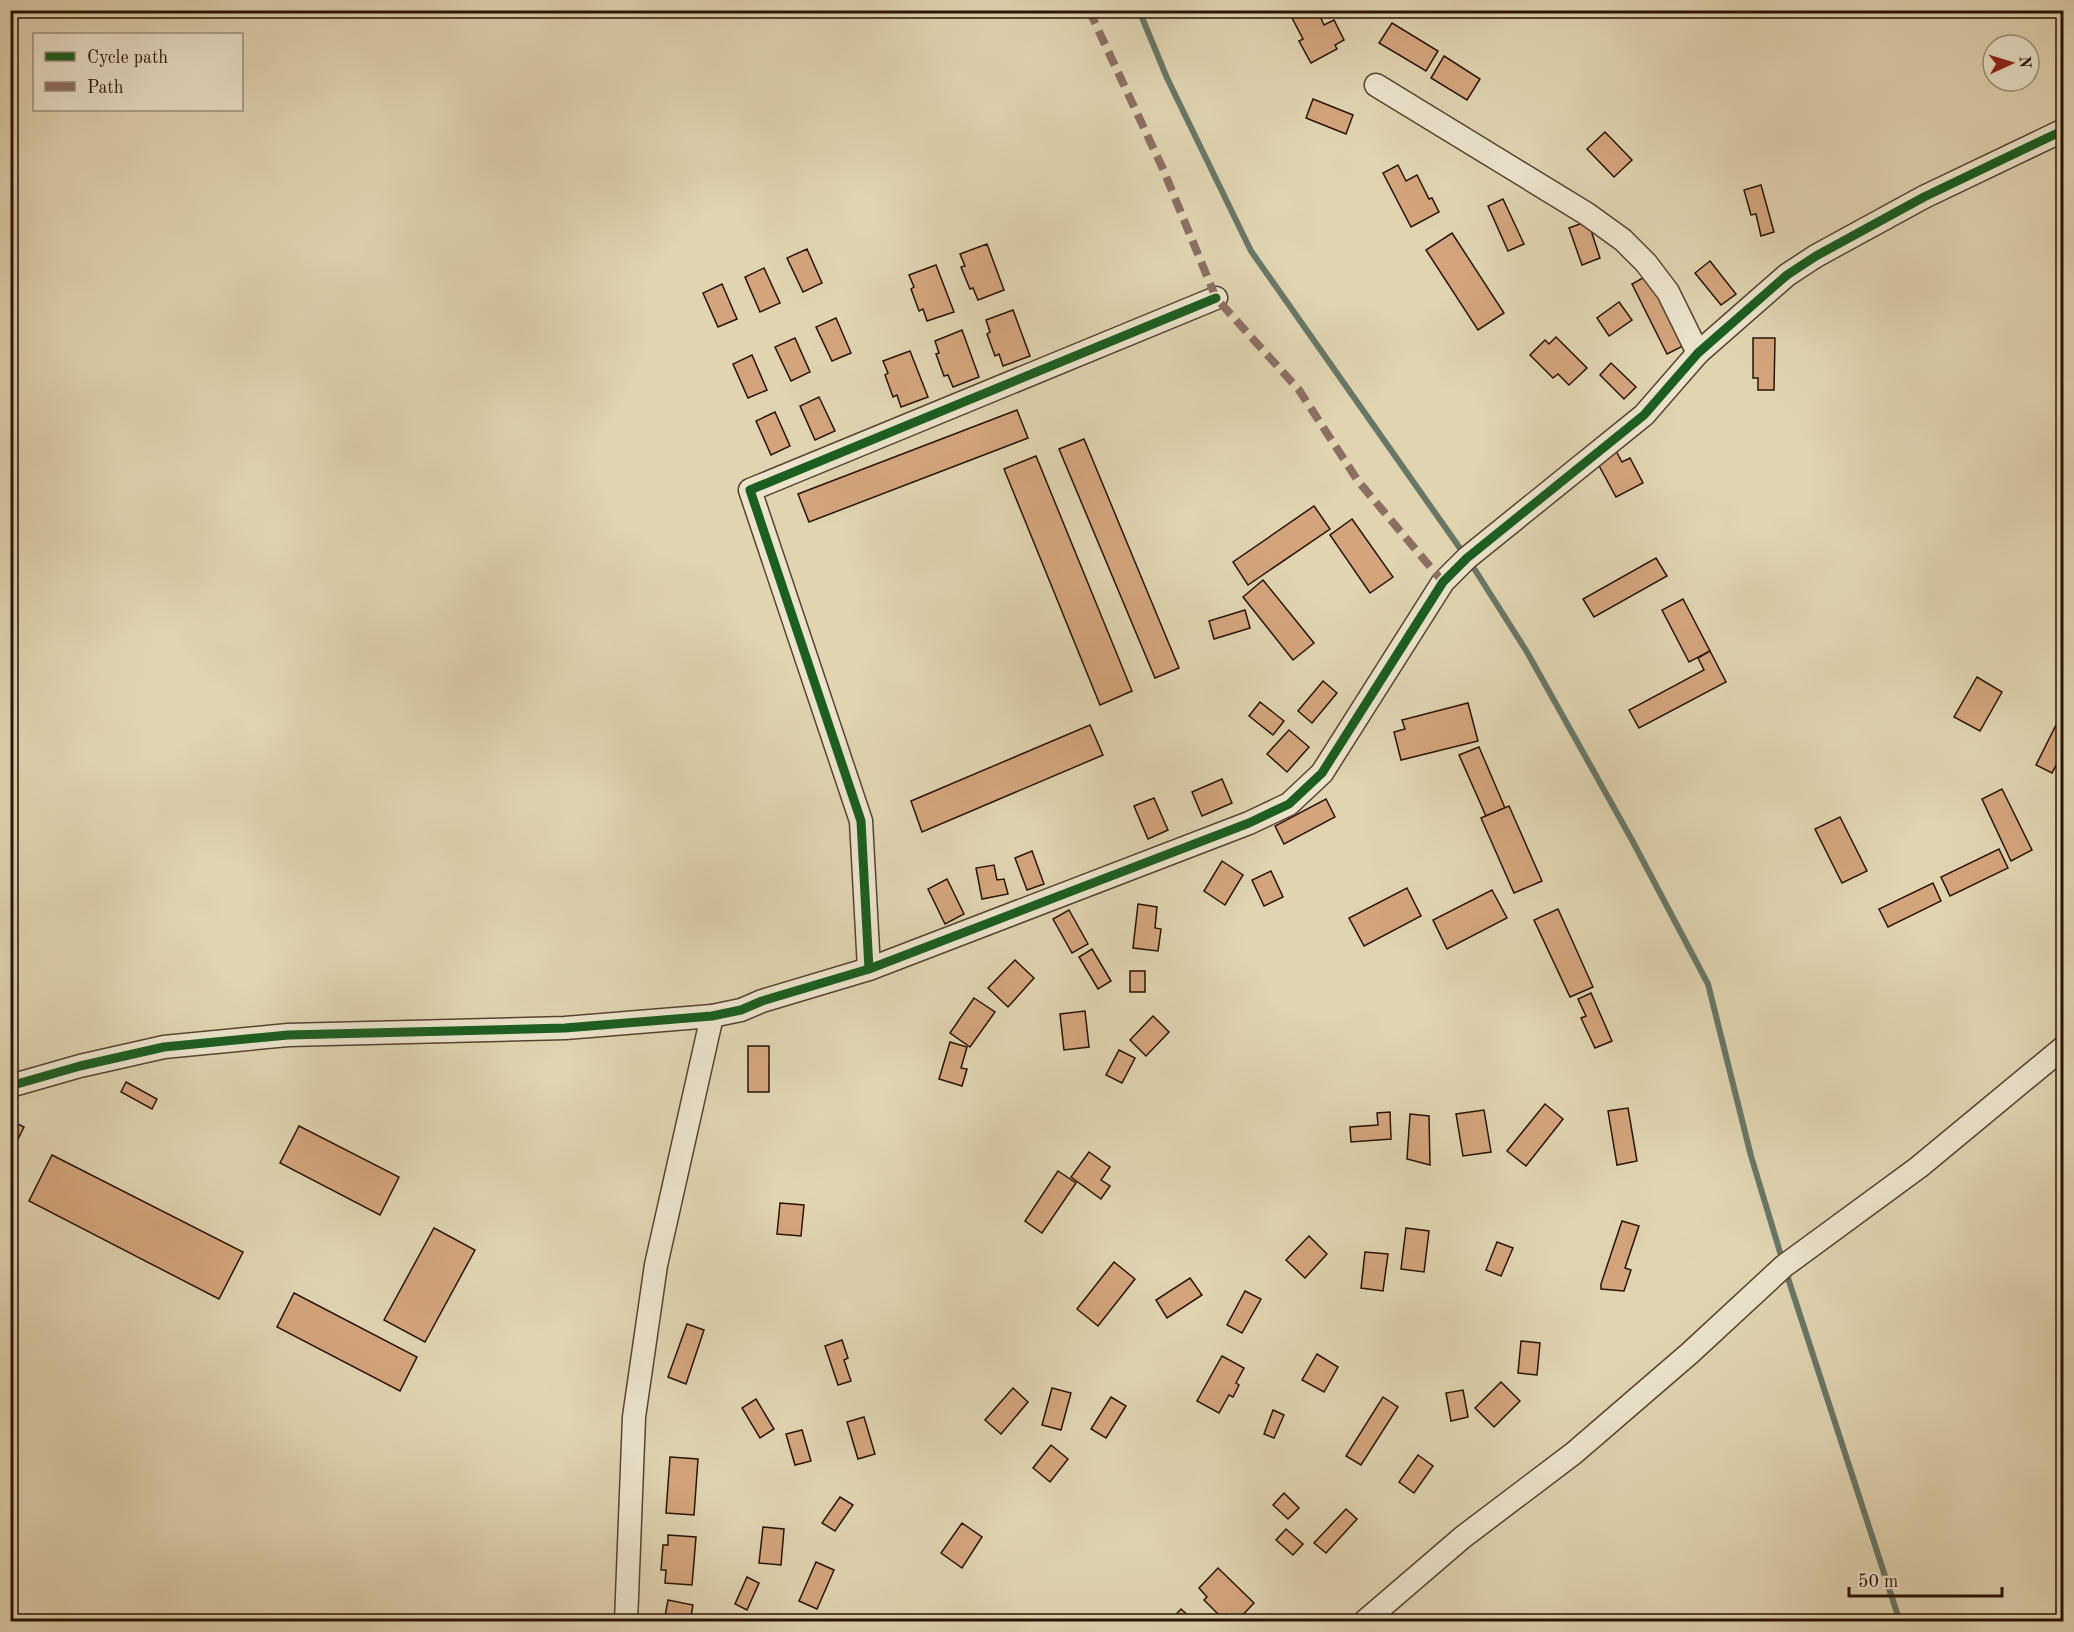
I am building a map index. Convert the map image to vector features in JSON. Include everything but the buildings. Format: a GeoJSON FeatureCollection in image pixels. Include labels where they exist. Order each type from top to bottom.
{"type":"FeatureCollection","features":[{"type":"Feature","properties":{"kind":"street"},"geometry":{"type":"LineString","coordinates":[[1376,85],[1587,214],[1623,240],[1646,263],[1668,292],[1698,353]]}},
{"type":"Feature","properties":{"kind":"street"},"geometry":{"type":"LineString","coordinates":[[10,1086],[80,1066],[164,1047],[288,1035],[565,1028],[712,1017],[869,969],[1249,823],[1289,804],[1322,773],[1443,582],[1467,558],[1644,415],[1698,353],[1787,275],[1816,256],[1924,197],[2064,130]]}},
{"type":"Feature","properties":{"kind":"street"},"geometry":{"type":"LineString","coordinates":[[869,969],[861,821],[750,490],[1216,298]]}},
{"type":"Feature","properties":{"kind":"street"},"geometry":{"type":"LineString","coordinates":[[626,1622],[633,1450],[639,1382],[656,1265],[712,1017]]}},
{"type":"Feature","properties":{"kind":"street"},"geometry":{"type":"LineString","coordinates":[[1364,1622],[1463,1537],[1574,1453],[1690,1353],[1784,1266],[1919,1167],[2064,1047]]}},
{"type":"Feature","properties":{"kind":"waterway"},"geometry":{"type":"LineString","coordinates":[[1139,10],[1167,78],[1251,251],[1464,554]]}},
{"type":"Feature","properties":{"kind":"waterway"},"geometry":{"type":"LineString","coordinates":[[1470,562],[1527,652],[1632,840],[1708,984],[1751,1156],[1783,1262]]}},
{"type":"Feature","properties":{"kind":"waterway"},"geometry":{"type":"LineString","coordinates":[[1786,1272],[1900,1622]]}},
{"type":"Feature","properties":{"kind":"marked path"},"geometry":{"type":"LineString","coordinates":[[1089,10],[1163,169],[1216,298],[1299,390],[1358,481],[1443,582]]}},
{"type":"Feature","properties":{"kind":"cycle path"},"geometry":{"type":"LineString","coordinates":[[10,1086],[80,1066],[164,1047],[288,1035],[565,1028],[712,1016],[741,1010],[762,1001],[869,969],[1249,823],[1289,804],[1322,773],[1443,582],[1467,558],[1644,415],[1698,353],[1787,275],[1816,256],[1924,197],[2064,130]]}},
{"type":"Feature","properties":{"kind":"cycle path"},"geometry":{"type":"LineString","coordinates":[[869,969],[861,821],[750,490],[1216,298]]}}]}
